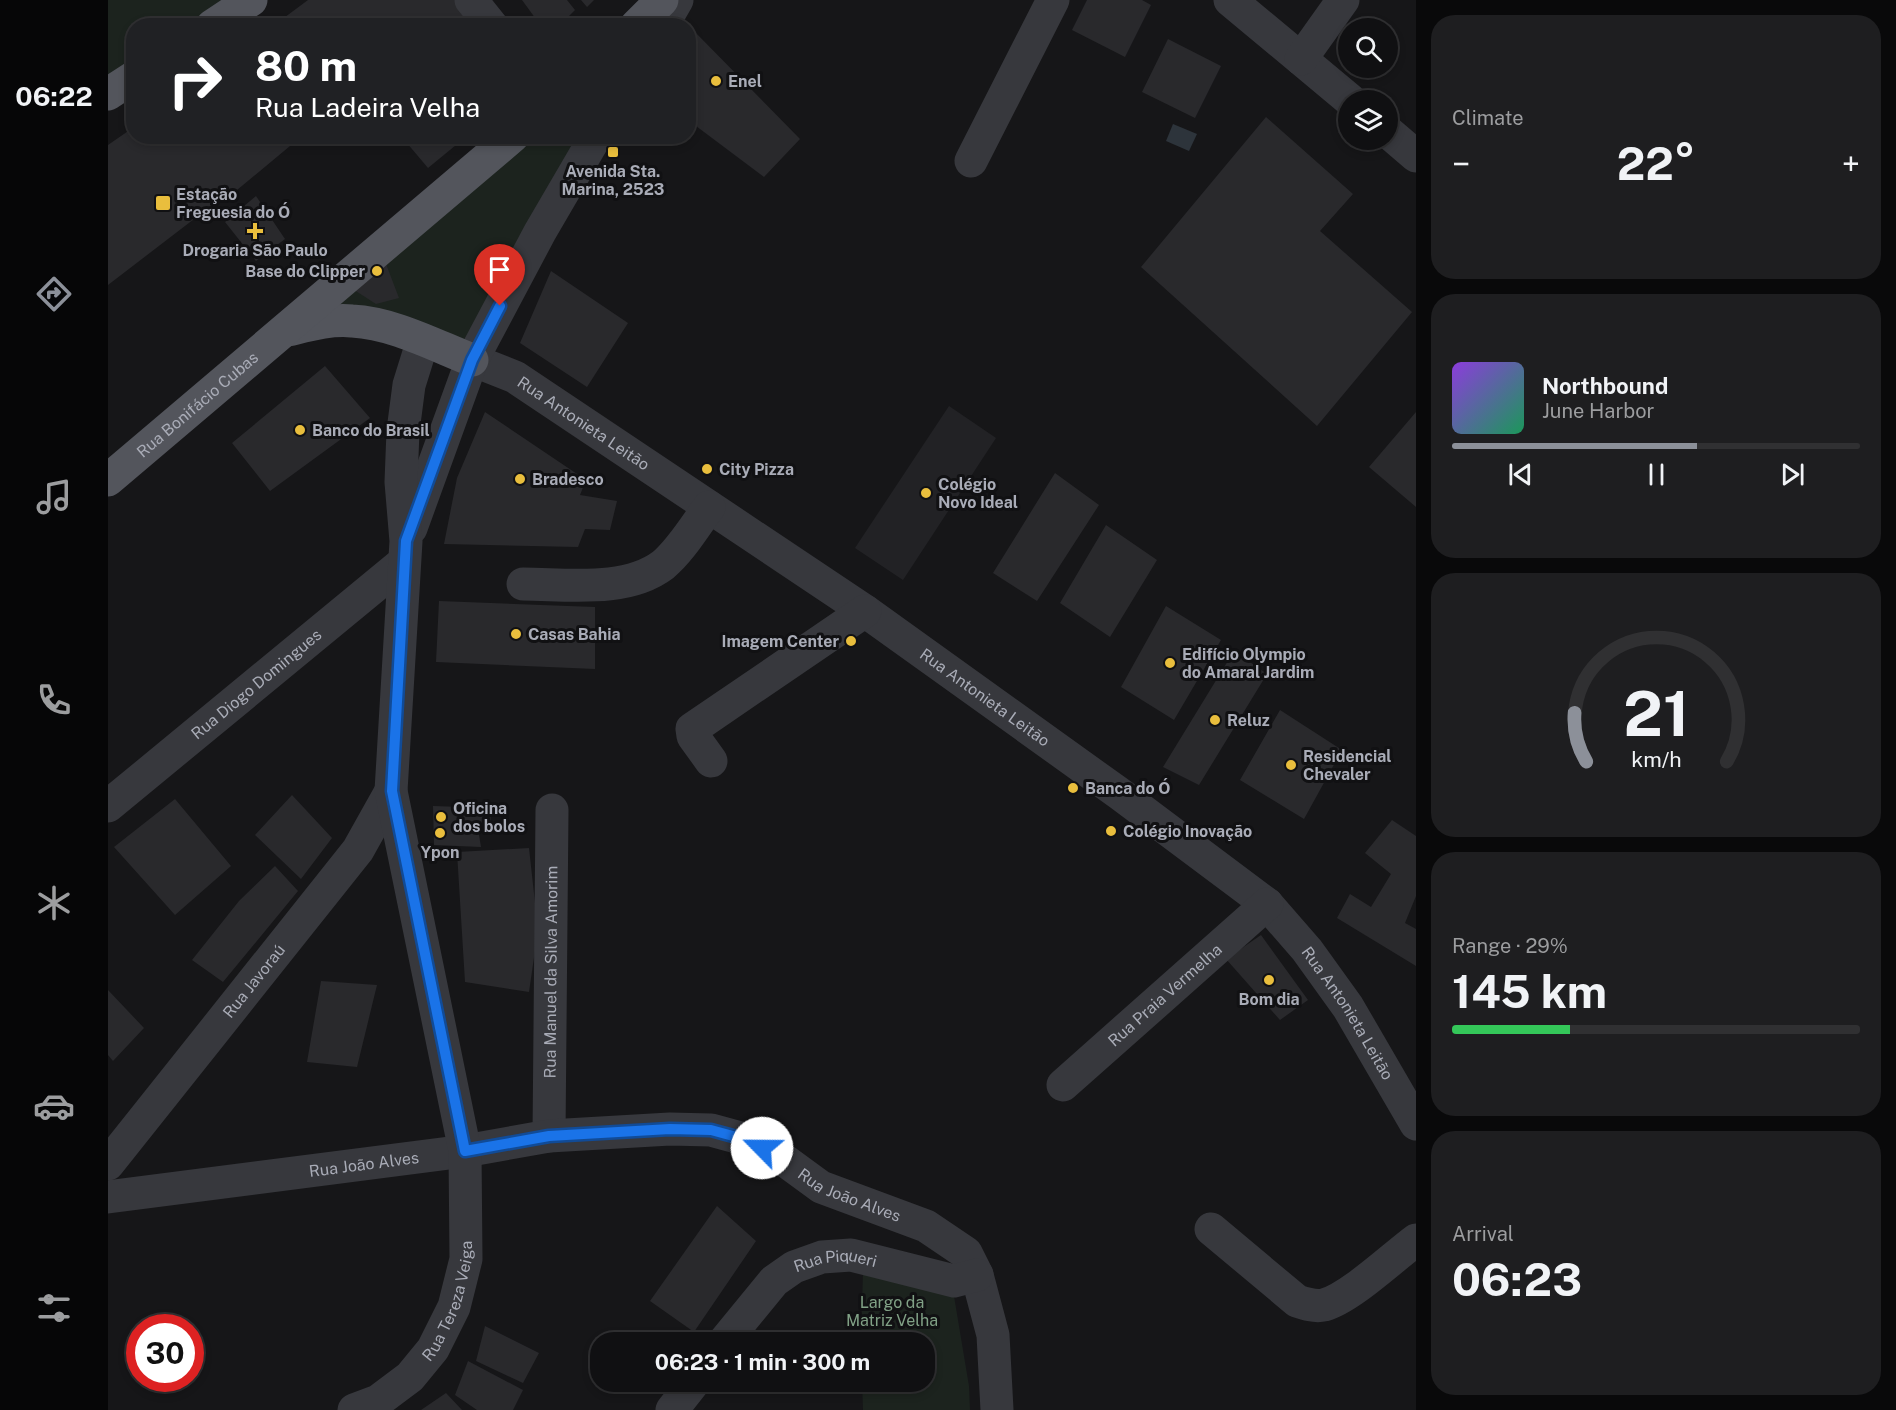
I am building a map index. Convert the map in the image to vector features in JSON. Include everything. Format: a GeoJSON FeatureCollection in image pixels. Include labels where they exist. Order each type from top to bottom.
{"type":"FeatureCollection","features":[{"type":"Feature","properties":{"kind":"main road"},"geometry":{"type":"LineString","coordinates":[[224,18],[251,0]]}},
{"type":"Feature","properties":{"kind":"main road"},"geometry":{"type":"LineString","coordinates":[[644,18],[662,0]]}},
{"type":"Feature","properties":{"kind":"main road"},"geometry":{"type":"LineString","coordinates":[[108,94],[126,82]]}},
{"type":"Feature","properties":{"kind":"main road","name":"Rua Bonifácio Cubas"},"geometry":{"type":"LineString","coordinates":[[108,480],[288,330],[504,144]]}},
{"type":"Feature","properties":{"kind":"main road","name":"Rua Bonifácio Cubas"},"geometry":{"type":"LineString","coordinates":[[288,330],[322,322],[353,321],[381,326],[472,360]]}},
{"type":"Feature","properties":{"kind":"street"},"geometry":{"type":"LineString","coordinates":[[471,0],[486,18]]}},
{"type":"Feature","properties":{"kind":"street"},"geometry":{"type":"LineString","coordinates":[[667,18],[677,0]]}},
{"type":"Feature","properties":{"kind":"street"},"geometry":{"type":"LineString","coordinates":[[971,161],[1053,0]]}},
{"type":"Feature","properties":{"kind":"street"},"geometry":{"type":"LineString","coordinates":[[1230,0],[1338,90]]}},
{"type":"Feature","properties":{"kind":"street"},"geometry":{"type":"LineString","coordinates":[[1301,59],[1343,0]]}},
{"type":"Feature","properties":{"kind":"street"},"geometry":{"type":"LineString","coordinates":[[1398,141],[1416,156]]}},
{"type":"Feature","properties":{"kind":"street"},"geometry":{"type":"LineString","coordinates":[[405,551],[472,360],[540,232],[591,144]]}},
{"type":"Feature","properties":{"kind":"street"},"geometry":{"type":"LineString","coordinates":[[392,791],[405,551],[402,482],[403,431],[408,385],[423,340]]}},
{"type":"Feature","properties":{"kind":"street","name":"Rua Antonieta Leitão"},"geometry":{"type":"LineString","coordinates":[[472,360],[515,377],[865,611],[1120,794],[1267,904],[1307,950],[1347,1007],[1416,1124]]}},
{"type":"Feature","properties":{"kind":"street"},"geometry":{"type":"LineString","coordinates":[[524,585],[617,583],[641,577],[669,558],[709,507]]}},
{"type":"Feature","properties":{"kind":"street","name":"Rua Diogo Domingues"},"geometry":{"type":"LineString","coordinates":[[108,806],[405,551]]}},
{"type":"Feature","properties":{"kind":"street"},"geometry":{"type":"LineString","coordinates":[[711,761],[693,736],[692,729],[865,611]]}},
{"type":"Feature","properties":{"kind":"street","name":"Rua Tereza Veiga"},"geometry":{"type":"LineString","coordinates":[[354,1410],[378,1401],[410,1377],[433,1349],[454,1307],[466,1259],[465,1151],[392,791]]}},
{"type":"Feature","properties":{"kind":"street","name":"Rua Javoraú"},"geometry":{"type":"LineString","coordinates":[[108,1164],[358,850],[392,791]]}},
{"type":"Feature","properties":{"kind":"street","name":"Rua Manuel da Silva Amorim"},"geometry":{"type":"LineString","coordinates":[[549,1136],[552,810]]}},
{"type":"Feature","properties":{"kind":"street","name":"Rua Praia Vermelha"},"geometry":{"type":"LineString","coordinates":[[1063,1085],[1267,904]]}},
{"type":"Feature","properties":{"kind":"street","name":"Rua João Alves"},"geometry":{"type":"LineString","coordinates":[[108,1197],[465,1151],[549,1136],[681,1129],[711,1130],[744,1139],[780,1157],[820,1187],[926,1226],[966,1253],[977,1275],[993,1335],[998,1410]]}},
{"type":"Feature","properties":{"kind":"street"},"geometry":{"type":"LineString","coordinates":[[1211,1230],[1297,1301],[1311,1306],[1323,1305],[1339,1298],[1416,1240]]}},
{"type":"Feature","properties":{"kind":"street","name":"Rua Piqueri"},"geometry":{"type":"LineString","coordinates":[[732,1332],[774,1281],[794,1267],[822,1257],[851,1255],[954,1281],[977,1275]]}},
{"type":"Feature","properties":{"kind":"street"},"geometry":{"type":"LineString","coordinates":[[672,1410],[686,1392]]}},
{"type":"Feature","properties":{"kind":"shaded area"},"geometry":{"type":"Polygon","coordinates":[[[1173,124],[1197,134],[1189,151],[1166,141],[1173,124]]]}},
{"type":"Feature","properties":{"kind":"shaded area","name":"Colégio Novo Ideal"},"geometry":{"type":"Polygon","coordinates":[[[949,406],[996,438],[903,580],[855,548],[949,406]]]}},
{"type":"Feature","properties":{"kind":"green space"},"geometry":{"type":"Polygon","coordinates":[[[108,0],[250,0],[223,18],[126,18],[126,81],[108,93],[108,0]]]}},
{"type":"Feature","properties":{"kind":"green space"},"geometry":{"type":"Polygon","coordinates":[[[505,144],[592,144],[472,360],[311,308],[505,144]]]}},
{"type":"Feature","properties":{"kind":"green space","name":"Largo da Matriz Velha"},"geometry":{"type":"Polygon","coordinates":[[[863,1271],[954,1296],[969,1386],[970,1410],[863,1410],[862,1392],[935,1392],[935,1332],[861,1332],[863,1271]]]}},
{"type":"Feature","properties":{"kind":"building"},"geometry":{"type":"Polygon","coordinates":[[[308,0],[456,0],[471,18],[284,18],[308,0]]]}},
{"type":"Feature","properties":{"kind":"building"},"geometry":{"type":"Polygon","coordinates":[[[522,0],[567,0],[575,10],[567,18],[535,18],[522,0]]]}},
{"type":"Feature","properties":{"kind":"building"},"geometry":{"type":"Polygon","coordinates":[[[581,0],[594,0],[587,7],[581,0]]]}},
{"type":"Feature","properties":{"kind":"building"},"geometry":{"type":"Polygon","coordinates":[[[1087,0],[1142,0],[1151,5],[1125,57],[1072,30],[1087,0]]]}},
{"type":"Feature","properties":{"kind":"building","name":"Enel"},"geometry":{"type":"Polygon","coordinates":[[[696,33],[800,139],[764,177],[696,126],[696,33]]]}},
{"type":"Feature","properties":{"kind":"building"},"geometry":{"type":"Polygon","coordinates":[[[1168,39],[1221,66],[1195,118],[1142,92],[1168,39]]]}},
{"type":"Feature","properties":{"kind":"building"},"geometry":{"type":"Polygon","coordinates":[[[1266,117],[1353,194],[1320,231],[1412,312],[1317,426],[1141,267],[1266,117]]]}},
{"type":"Feature","properties":{"kind":"building","name":"Estação Freguesia do Ó"},"geometry":{"type":"Polygon","coordinates":[[[126,133],[126,144],[292,144],[237,190],[198,216],[108,285],[108,145],[126,133]]]}},
{"type":"Feature","properties":{"kind":"building"},"geometry":{"type":"Polygon","coordinates":[[[408,144],[457,144],[428,168],[408,144]]]}},
{"type":"Feature","properties":{"kind":"building","name":"Drogaria São Paulo"},"geometry":{"type":"Polygon","coordinates":[[[256,196],[285,239],[256,261],[225,222],[256,196]]]}},
{"type":"Feature","properties":{"kind":"building","name":"Base do Clipper"},"geometry":{"type":"Polygon","coordinates":[[[383,256],[399,298],[376,304],[348,286],[383,256]]]}},
{"type":"Feature","properties":{"kind":"building"},"geometry":{"type":"Polygon","coordinates":[[[551,271],[628,323],[587,387],[520,343],[551,271]]]}},
{"type":"Feature","properties":{"kind":"building","name":"Banco do Brasil"},"geometry":{"type":"Polygon","coordinates":[[[325,366],[370,418],[270,491],[232,443],[325,366]]]}},
{"type":"Feature","properties":{"kind":"building","name":"Bradesco"},"geometry":{"type":"Polygon","coordinates":[[[485,412],[586,480],[580,495],[617,501],[610,530],[585,529],[578,547],[444,544],[457,478],[485,412]]]}},
{"type":"Feature","properties":{"kind":"building"},"geometry":{"type":"Polygon","coordinates":[[[1416,412],[1416,507],[1369,467],[1416,412]]]}},
{"type":"Feature","properties":{"kind":"building"},"geometry":{"type":"Polygon","coordinates":[[[1055,473],[1099,505],[1037,601],[993,573],[1055,473]]]}},
{"type":"Feature","properties":{"kind":"building"},"geometry":{"type":"Polygon","coordinates":[[[1106,525],[1157,560],[1110,637],[1060,603],[1106,525]]]}},
{"type":"Feature","properties":{"kind":"building","name":"Casas Bahia"},"geometry":{"type":"Polygon","coordinates":[[[439,601],[595,607],[595,669],[436,662],[439,601]]]}},
{"type":"Feature","properties":{"kind":"building","name":"Edifício Olympio do Amaral Jardim"},"geometry":{"type":"Polygon","coordinates":[[[1166,606],[1221,640],[1174,720],[1121,687],[1166,606]]]}},
{"type":"Feature","properties":{"kind":"building","name":"Reluz"},"geometry":{"type":"Polygon","coordinates":[[[1234,651],[1267,674],[1199,785],[1163,767],[1234,651]]]}},
{"type":"Feature","properties":{"kind":"building","name":"Residencial Chevaler"},"geometry":{"type":"Polygon","coordinates":[[[1280,710],[1342,750],[1304,819],[1240,780],[1280,710]]]}},
{"type":"Feature","properties":{"kind":"building"},"geometry":{"type":"Polygon","coordinates":[[[292,795],[332,838],[301,879],[255,835],[292,795]]]}},
{"type":"Feature","properties":{"kind":"building"},"geometry":{"type":"Polygon","coordinates":[[[175,799],[231,866],[175,915],[114,847],[175,799]]]}},
{"type":"Feature","properties":{"kind":"building"},"geometry":{"type":"Polygon","coordinates":[[[433,806],[490,808],[491,828],[478,829],[481,847],[434,845],[433,806]]]}},
{"type":"Feature","properties":{"kind":"building"},"geometry":{"type":"Polygon","coordinates":[[[1392,820],[1416,836],[1416,896],[1405,923],[1416,929],[1416,966],[1337,918],[1350,894],[1371,907],[1391,874],[1365,853],[1392,820]]]}},
{"type":"Feature","properties":{"kind":"building"},"geometry":{"type":"Polygon","coordinates":[[[529,848],[538,930],[529,992],[465,982],[457,852],[529,848]]]}},
{"type":"Feature","properties":{"kind":"building"},"geometry":{"type":"Polygon","coordinates":[[[275,866],[298,891],[223,982],[192,960],[239,901],[275,866]]]}},
{"type":"Feature","properties":{"kind":"building","name":"Bom dia"},"geometry":{"type":"Polygon","coordinates":[[[1261,935],[1308,1000],[1280,1020],[1226,959],[1261,935]]]}},
{"type":"Feature","properties":{"kind":"building"},"geometry":{"type":"Polygon","coordinates":[[[321,981],[377,985],[357,1067],[307,1062],[321,981]]]}},
{"type":"Feature","properties":{"kind":"building"},"geometry":{"type":"Polygon","coordinates":[[[108,990],[144,1028],[113,1061],[108,1055],[108,990]]]}},
{"type":"Feature","properties":{"kind":"building"},"geometry":{"type":"Polygon","coordinates":[[[717,1206],[756,1241],[694,1332],[650,1301],[717,1206]]]}},
{"type":"Feature","properties":{"kind":"building"},"geometry":{"type":"Polygon","coordinates":[[[485,1326],[539,1353],[523,1383],[476,1361],[485,1326]]]}},
{"type":"Feature","properties":{"kind":"building"},"geometry":{"type":"Polygon","coordinates":[[[468,1361],[523,1390],[513,1410],[477,1410],[455,1395],[468,1361]]]}},
{"type":"Feature","properties":{"kind":"building"},"geometry":{"type":"Polygon","coordinates":[[[446,1393],[462,1410],[421,1410],[446,1393]]]}},
{"type":"Feature","properties":{"kind":"place","name":"Enel"},"geometry":{"type":"Point","coordinates":[716,81]}},
{"type":"Feature","properties":{"kind":"place","name":"Avenida Sta. Marina, 2523"},"geometry":{"type":"Point","coordinates":[613,152]}},
{"type":"Feature","properties":{"kind":"place","name":"Estação Freguesia do Ó"},"geometry":{"type":"Point","coordinates":[163,203]}},
{"type":"Feature","properties":{"kind":"place","name":"Drogaria São Paulo"},"geometry":{"type":"Point","coordinates":[255,231]}},
{"type":"Feature","properties":{"kind":"place","name":"Base do Clipper"},"geometry":{"type":"Point","coordinates":[377,271]}},
{"type":"Feature","properties":{"kind":"place","name":"Banco do Brasil"},"geometry":{"type":"Point","coordinates":[300,430]}},
{"type":"Feature","properties":{"kind":"place","name":"City Pizza"},"geometry":{"type":"Point","coordinates":[707,469]}},
{"type":"Feature","properties":{"kind":"place","name":"Bradesco"},"geometry":{"type":"Point","coordinates":[520,479]}},
{"type":"Feature","properties":{"kind":"place","name":"Colégio Novo Ideal"},"geometry":{"type":"Point","coordinates":[926,493]}},
{"type":"Feature","properties":{"kind":"place","name":"Casas Bahia"},"geometry":{"type":"Point","coordinates":[516,634]}},
{"type":"Feature","properties":{"kind":"place","name":"Imagem Center"},"geometry":{"type":"Point","coordinates":[851,641]}},
{"type":"Feature","properties":{"kind":"place","name":"Edifício Olympio do Amaral Jardim"},"geometry":{"type":"Point","coordinates":[1170,663]}},
{"type":"Feature","properties":{"kind":"place","name":"Reluz"},"geometry":{"type":"Point","coordinates":[1215,720]}},
{"type":"Feature","properties":{"kind":"place","name":"Residencial Chevaler"},"geometry":{"type":"Point","coordinates":[1291,765]}},
{"type":"Feature","properties":{"kind":"place","name":"Banca do Ó"},"geometry":{"type":"Point","coordinates":[1073,788]}},
{"type":"Feature","properties":{"kind":"place","name":"Oficina dos bolos"},"geometry":{"type":"Point","coordinates":[441,817]}},
{"type":"Feature","properties":{"kind":"place","name":"Colégio Inovação"},"geometry":{"type":"Point","coordinates":[1111,831]}},
{"type":"Feature","properties":{"kind":"place","name":"Ypon"},"geometry":{"type":"Point","coordinates":[440,833]}},
{"type":"Feature","properties":{"kind":"place","name":"Bom dia"},"geometry":{"type":"Point","coordinates":[1269,980]}},
{"type":"Feature","properties":{"kind":"route"},"geometry":{"type":"LineString","coordinates":[[500,306],[472,360],[406,541],[392,791],[465,1151],[549,1136],[670,1129],[711,1130],[744,1139],[762,1148]]}}]}
